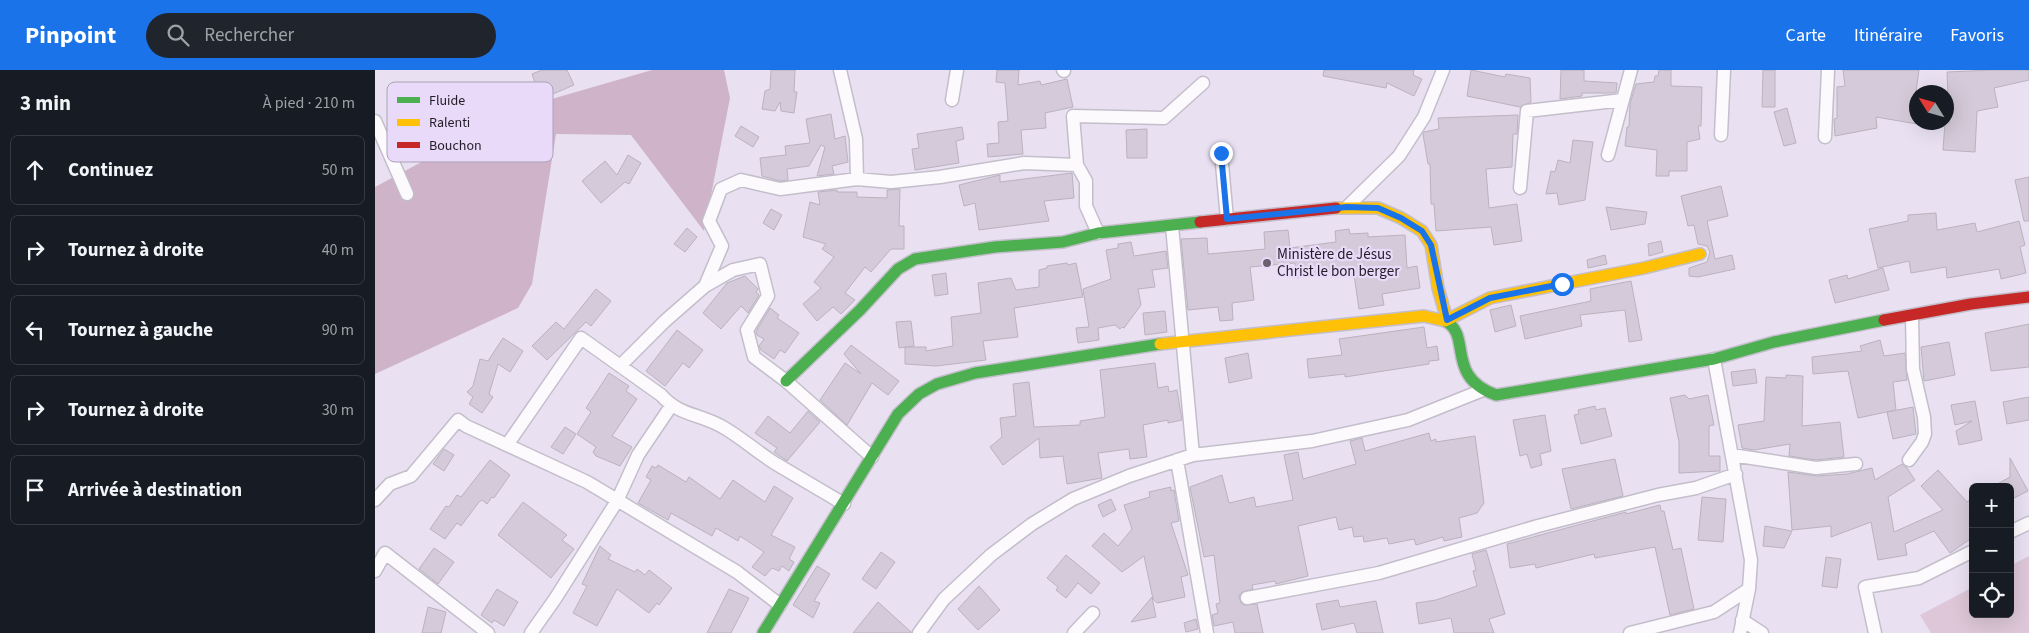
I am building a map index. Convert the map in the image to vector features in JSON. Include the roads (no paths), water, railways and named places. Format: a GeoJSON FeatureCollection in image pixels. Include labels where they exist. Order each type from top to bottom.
{"type":"FeatureCollection","features":[{"type":"Feature","properties":{"kind":"street"},"geometry":{"type":"LineString","coordinates":[[840,70],[855,139],[857,180]]}},
{"type":"Feature","properties":{"kind":"street"},"geometry":{"type":"LineString","coordinates":[[952,100],[957,70]]}},
{"type":"Feature","properties":{"kind":"street"},"geometry":{"type":"LineString","coordinates":[[1347,207],[1399,156],[1424,117],[1443,70]]}},
{"type":"Feature","properties":{"kind":"street"},"geometry":{"type":"LineString","coordinates":[[1608,155],[1631,70]]}},
{"type":"Feature","properties":{"kind":"street"},"geometry":{"type":"LineString","coordinates":[[1721,135],[1724,70]]}},
{"type":"Feature","properties":{"kind":"street"},"geometry":{"type":"LineString","coordinates":[[1825,137],[1828,70]]}},
{"type":"Feature","properties":{"kind":"street"},"geometry":{"type":"LineString","coordinates":[[1098,233],[1085,206],[1086,181],[1077,165],[1073,116],[1164,118],[1203,83]]}},
{"type":"Feature","properties":{"kind":"street"},"geometry":{"type":"LineString","coordinates":[[1521,188],[1527,111],[1623,100]]}},
{"type":"Feature","properties":{"kind":"street"},"geometry":{"type":"LineString","coordinates":[[375,121],[387,148]]}},
{"type":"Feature","properties":{"kind":"street"},"geometry":{"type":"LineString","coordinates":[[1221,153],[1227,219]]}},
{"type":"Feature","properties":{"kind":"street"},"geometry":{"type":"LineString","coordinates":[[393,162],[407,194]]}},
{"type":"Feature","properties":{"kind":"street"},"geometry":{"type":"LineString","coordinates":[[705,286],[722,246],[709,221],[721,189],[741,180],[780,189],[857,180],[891,182],[957,174],[1024,162],[1077,165]]}},
{"type":"Feature","properties":{"kind":"street"},"geometry":{"type":"LineString","coordinates":[[786,380],[860,310],[898,269],[915,260],[995,247],[1063,242],[1098,233],[1347,207],[1378,208],[1401,218],[1422,231],[1431,245],[1447,320]]}},
{"type":"Feature","properties":{"kind":"street"},"geometry":{"type":"LineString","coordinates":[[1172,226],[1193,455]]}},
{"type":"Feature","properties":{"kind":"street"},"geometry":{"type":"LineString","coordinates":[[1447,320],[1490,298],[1644,268],[1700,254]]}},
{"type":"Feature","properties":{"kind":"street"},"geometry":{"type":"LineString","coordinates":[[620,366],[665,321],[705,286],[733,270],[760,264],[768,296],[747,330],[754,357],[786,380],[872,456]]}},
{"type":"Feature","properties":{"kind":"street"},"geometry":{"type":"LineString","coordinates":[[763,633],[898,414],[919,394],[954,377],[1077,355],[1183,340],[1438,316],[1447,320],[1453,326],[1460,345],[1466,374],[1473,384],[1496,395],[1511,394],[1714,359],[1774,342],[1971,304],[2029,297]]}},
{"type":"Feature","properties":{"kind":"street"},"geometry":{"type":"LineString","coordinates":[[1909,460],[1925,434],[1924,417],[1913,369],[1912,316]]}},
{"type":"Feature","properties":{"kind":"street"},"geometry":{"type":"LineString","coordinates":[[507,444],[581,338],[661,395],[671,406],[685,414],[697,415],[720,426],[777,464],[843,504]]}},
{"type":"Feature","properties":{"kind":"street"},"geometry":{"type":"LineString","coordinates":[[1714,359],[1751,560],[1749,589],[1739,633]]}},
{"type":"Feature","properties":{"kind":"street"},"geometry":{"type":"LineString","coordinates":[[919,633],[944,598],[991,555],[1032,524],[1073,500],[1129,476],[1193,455],[1312,441],[1398,422],[1483,390]]}},
{"type":"Feature","properties":{"kind":"street"},"geometry":{"type":"LineString","coordinates":[[531,633],[555,600],[617,501],[638,455],[671,406]]}},
{"type":"Feature","properties":{"kind":"street"},"geometry":{"type":"LineString","coordinates":[[375,500],[391,484],[411,476],[458,420],[466,426],[587,482],[737,572],[780,604]]}},
{"type":"Feature","properties":{"kind":"street"},"geometry":{"type":"LineString","coordinates":[[1733,455],[1816,468],[1856,464]]}},
{"type":"Feature","properties":{"kind":"street"},"geometry":{"type":"LineString","coordinates":[[1177,460],[1207,633]]}},
{"type":"Feature","properties":{"kind":"street"},"geometry":{"type":"LineString","coordinates":[[1247,598],[1379,573],[1538,526],[1659,495],[1696,488],[1736,474]]}},
{"type":"Feature","properties":{"kind":"street"},"geometry":{"type":"LineString","coordinates":[[2014,530],[2029,523]]}},
{"type":"Feature","properties":{"kind":"street"},"geometry":{"type":"LineString","coordinates":[[375,571],[385,553],[488,633]]}},
{"type":"Feature","properties":{"kind":"street"},"geometry":{"type":"LineString","coordinates":[[1875,633],[1865,587],[1919,578],[1969,554]]}},
{"type":"Feature","properties":{"kind":"street"},"geometry":{"type":"LineString","coordinates":[[1630,633],[1715,612],[1749,589]]}},
{"type":"Feature","properties":{"kind":"street"},"geometry":{"type":"LineString","coordinates":[[1074,633],[1093,613]]}},
{"type":"Feature","properties":{"kind":"street"},"geometry":{"type":"LineString","coordinates":[[1742,620],[1762,633]]}},
{"type":"Feature","properties":{"kind":"place","name":"Ministère de Jésus Christ le bon berger"},"geometry":{"type":"Point","coordinates":[1267,263]}}]}
